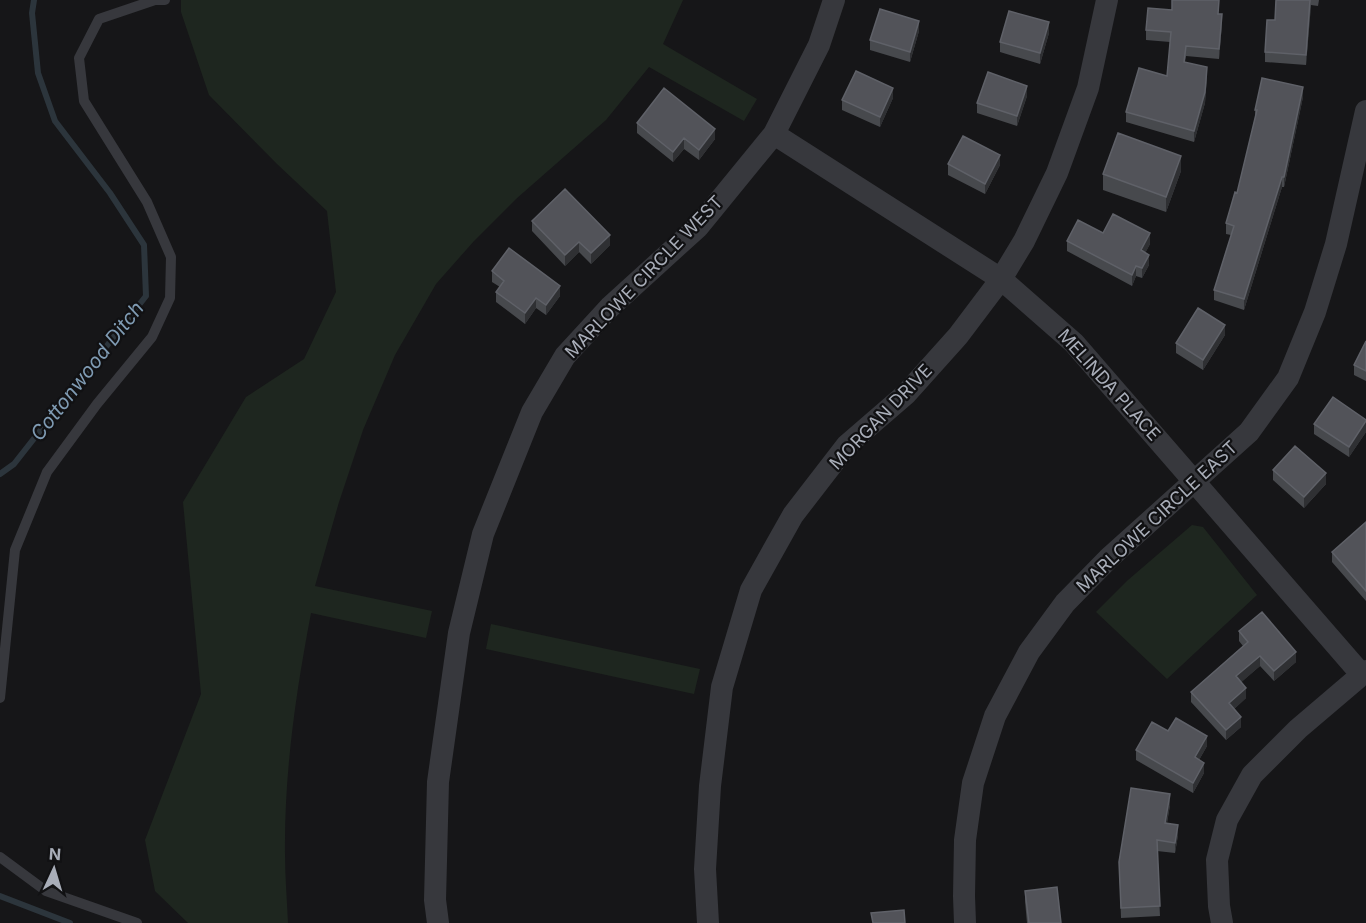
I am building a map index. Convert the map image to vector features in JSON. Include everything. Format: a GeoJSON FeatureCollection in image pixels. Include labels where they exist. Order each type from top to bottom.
{"type":"FeatureCollection","features":[{"type":"Feature","properties":{"kind":"street","name":"MARLOWE CIRCLE WEST"},"geometry":{"type":"LineString","coordinates":[[438,923],[435,900],[438,782],[459,633],[483,534],[532,412],[565,356],[610,307],[698,227],[774,134],[819,45],[834,0]]}},
{"type":"Feature","properties":{"kind":"street","name":"MORGAN DRIVE"},"geometry":{"type":"LineString","coordinates":[[708,923],[705,869],[708,810],[722,687],[751,590],[793,515],[848,446],[906,394],[958,336],[1001,279],[1024,241],[1057,173],[1088,87],[1107,0]]}},
{"type":"Feature","properties":{"kind":"street","name":"MARLOWE CIRCLE EAST"},"geometry":{"type":"LineString","coordinates":[[965,923],[965,840],[973,783],[996,716],[1029,652],[1065,603],[1109,558],[1250,432],[1288,378],[1316,312],[1336,244],[1366,111]]}},
{"type":"Feature","properties":{"kind":"street","name":"MELINDA PLACE"},"geometry":{"type":"LineString","coordinates":[[774,134],[1001,279],[1074,343],[1364,673]]}},
{"type":"Feature","properties":{"kind":"street"},"geometry":{"type":"LineString","coordinates":[[1222,923],[1217,860],[1227,820],[1252,775],[1298,729],[1364,673]]}},
{"type":"Feature","properties":{"kind":"lane"},"geometry":{"type":"LineString","coordinates":[[0,698],[15,550],[47,472],[97,404],[152,337],[170,298],[171,257],[147,202],[84,101],[79,58],[99,19],[155,0],[165,0]]}},
{"type":"Feature","properties":{"kind":"lane"},"geometry":{"type":"LineString","coordinates":[[0,856],[46,891],[137,923]]}},
{"type":"Feature","properties":{"kind":"shaded area"},"geometry":{"type":"Polygon","coordinates":[[[181,0],[683,0],[663,44],[757,99],[744,121],[649,67],[606,120],[516,199],[436,284],[395,355],[363,430],[315,586],[432,611],[426,638],[311,613],[300,673],[289,763],[285,824],[288,923],[188,923],[155,891],[145,840],[201,694],[183,502],[246,397],[304,359],[336,292],[327,211],[209,95],[181,12],[181,0]]]}},
{"type":"Feature","properties":{"kind":"shaded area"},"geometry":{"type":"Polygon","coordinates":[[[1192,525],[1203,527],[1257,595],[1167,679],[1096,612],[1128,580],[1192,525]]]}},
{"type":"Feature","properties":{"kind":"shaded area"},"geometry":{"type":"Polygon","coordinates":[[[491,624],[700,669],[694,694],[486,649],[491,624]]]}},
{"type":"Feature","properties":{"kind":"building"},"geometry":{"type":"Polygon","coordinates":[[[1172,0],[1219,0],[1218,14],[1222,14],[1219,49],[1186,46],[1184,62],[1207,67],[1205,92],[1194,131],[1126,112],[1139,68],[1167,76],[1171,32],[1146,30],[1148,8],[1172,10],[1172,0]]]}},
{"type":"Feature","properties":{"kind":"building"},"geometry":{"type":"Polygon","coordinates":[[[1276,0],[1310,0],[1306,55],[1265,52],[1267,20],[1275,20],[1276,0]]]}},
{"type":"Feature","properties":{"kind":"building"},"geometry":{"type":"Polygon","coordinates":[[[880,9],[919,21],[910,52],[870,40],[880,9]]]}},
{"type":"Feature","properties":{"kind":"building"},"geometry":{"type":"Polygon","coordinates":[[[1009,11],[1049,22],[1040,53],[1000,42],[1009,11]]]}},
{"type":"Feature","properties":{"kind":"building"},"geometry":{"type":"Polygon","coordinates":[[[856,71],[893,88],[880,117],[842,100],[856,71]]]}},
{"type":"Feature","properties":{"kind":"building"},"geometry":{"type":"Polygon","coordinates":[[[988,72],[1027,86],[1017,116],[977,103],[988,72]]]}},
{"type":"Feature","properties":{"kind":"building"},"geometry":{"type":"Polygon","coordinates":[[[1262,78],[1303,87],[1284,177],[1282,177],[1244,299],[1214,290],[1234,226],[1226,223],[1235,192],[1237,193],[1257,110],[1255,110],[1262,78]]]}},
{"type":"Feature","properties":{"kind":"building"},"geometry":{"type":"Polygon","coordinates":[[[664,88],[715,129],[699,150],[684,138],[673,152],[637,123],[664,88]]]}},
{"type":"Feature","properties":{"kind":"building"},"geometry":{"type":"Polygon","coordinates":[[[1118,133],[1181,156],[1166,197],[1103,174],[1118,133]]]}},
{"type":"Feature","properties":{"kind":"building"},"geometry":{"type":"Polygon","coordinates":[[[963,136],[1000,155],[985,184],[948,164],[963,136]]]}},
{"type":"Feature","properties":{"kind":"building"},"geometry":{"type":"Polygon","coordinates":[[[565,189],[610,235],[591,253],[579,242],[565,255],[532,221],[565,189]]]}},
{"type":"Feature","properties":{"kind":"building"},"geometry":{"type":"Polygon","coordinates":[[[1113,214],[1150,233],[1141,250],[1149,255],[1142,268],[1136,266],[1132,275],[1067,241],[1078,220],[1103,233],[1113,214]]]}},
{"type":"Feature","properties":{"kind":"building"},"geometry":{"type":"Polygon","coordinates":[[[509,248],[560,286],[546,305],[536,298],[525,313],[496,292],[504,281],[492,271],[509,248]]]}},
{"type":"Feature","properties":{"kind":"building"},"geometry":{"type":"Polygon","coordinates":[[[1198,308],[1225,325],[1203,360],[1176,343],[1198,308]]]}},
{"type":"Feature","properties":{"kind":"building"},"geometry":{"type":"Polygon","coordinates":[[[1366,341],[1366,371],[1354,365],[1366,341]]]}},
{"type":"Feature","properties":{"kind":"building"},"geometry":{"type":"Polygon","coordinates":[[[1333,397],[1366,420],[1349,447],[1314,424],[1333,397]]]}},
{"type":"Feature","properties":{"kind":"building"},"geometry":{"type":"Polygon","coordinates":[[[1295,446],[1326,473],[1304,497],[1273,470],[1295,446]]]}},
{"type":"Feature","properties":{"kind":"building"},"geometry":{"type":"Polygon","coordinates":[[[1366,522],[1366,591],[1332,552],[1366,522]]]}},
{"type":"Feature","properties":{"kind":"building"},"geometry":{"type":"Polygon","coordinates":[[[1262,612],[1296,652],[1274,671],[1260,656],[1236,676],[1246,688],[1229,703],[1241,717],[1226,730],[1191,692],[1248,642],[1239,631],[1262,612]]]}},
{"type":"Feature","properties":{"kind":"building"},"geometry":{"type":"Polygon","coordinates":[[[1176,718],[1207,736],[1195,757],[1204,763],[1193,783],[1136,750],[1152,722],[1168,731],[1176,718]]]}},
{"type":"Feature","properties":{"kind":"building"},"geometry":{"type":"Polygon","coordinates":[[[1131,788],[1170,794],[1165,823],[1178,825],[1175,843],[1157,840],[1160,906],[1121,908],[1119,862],[1131,788]]]}},
{"type":"Feature","properties":{"kind":"building"},"geometry":{"type":"Polygon","coordinates":[[[1057,887],[1061,923],[1029,923],[1025,891],[1057,887]]]}},
{"type":"Feature","properties":{"kind":"building"},"geometry":{"type":"Polygon","coordinates":[[[904,910],[905,923],[873,923],[871,913],[904,910]]]}},
{"type":"Feature","properties":{"kind":"waterway","name":"Cottonwood Ditch"},"geometry":{"type":"LineString","coordinates":[[0,474],[14,464],[146,296],[144,245],[110,193],[55,121],[38,73],[32,13],[34,0]]}},
{"type":"Feature","properties":{"kind":"waterway","name":"Cottonwood Ditch"},"geometry":{"type":"LineString","coordinates":[[0,896],[70,923]]}}]}
